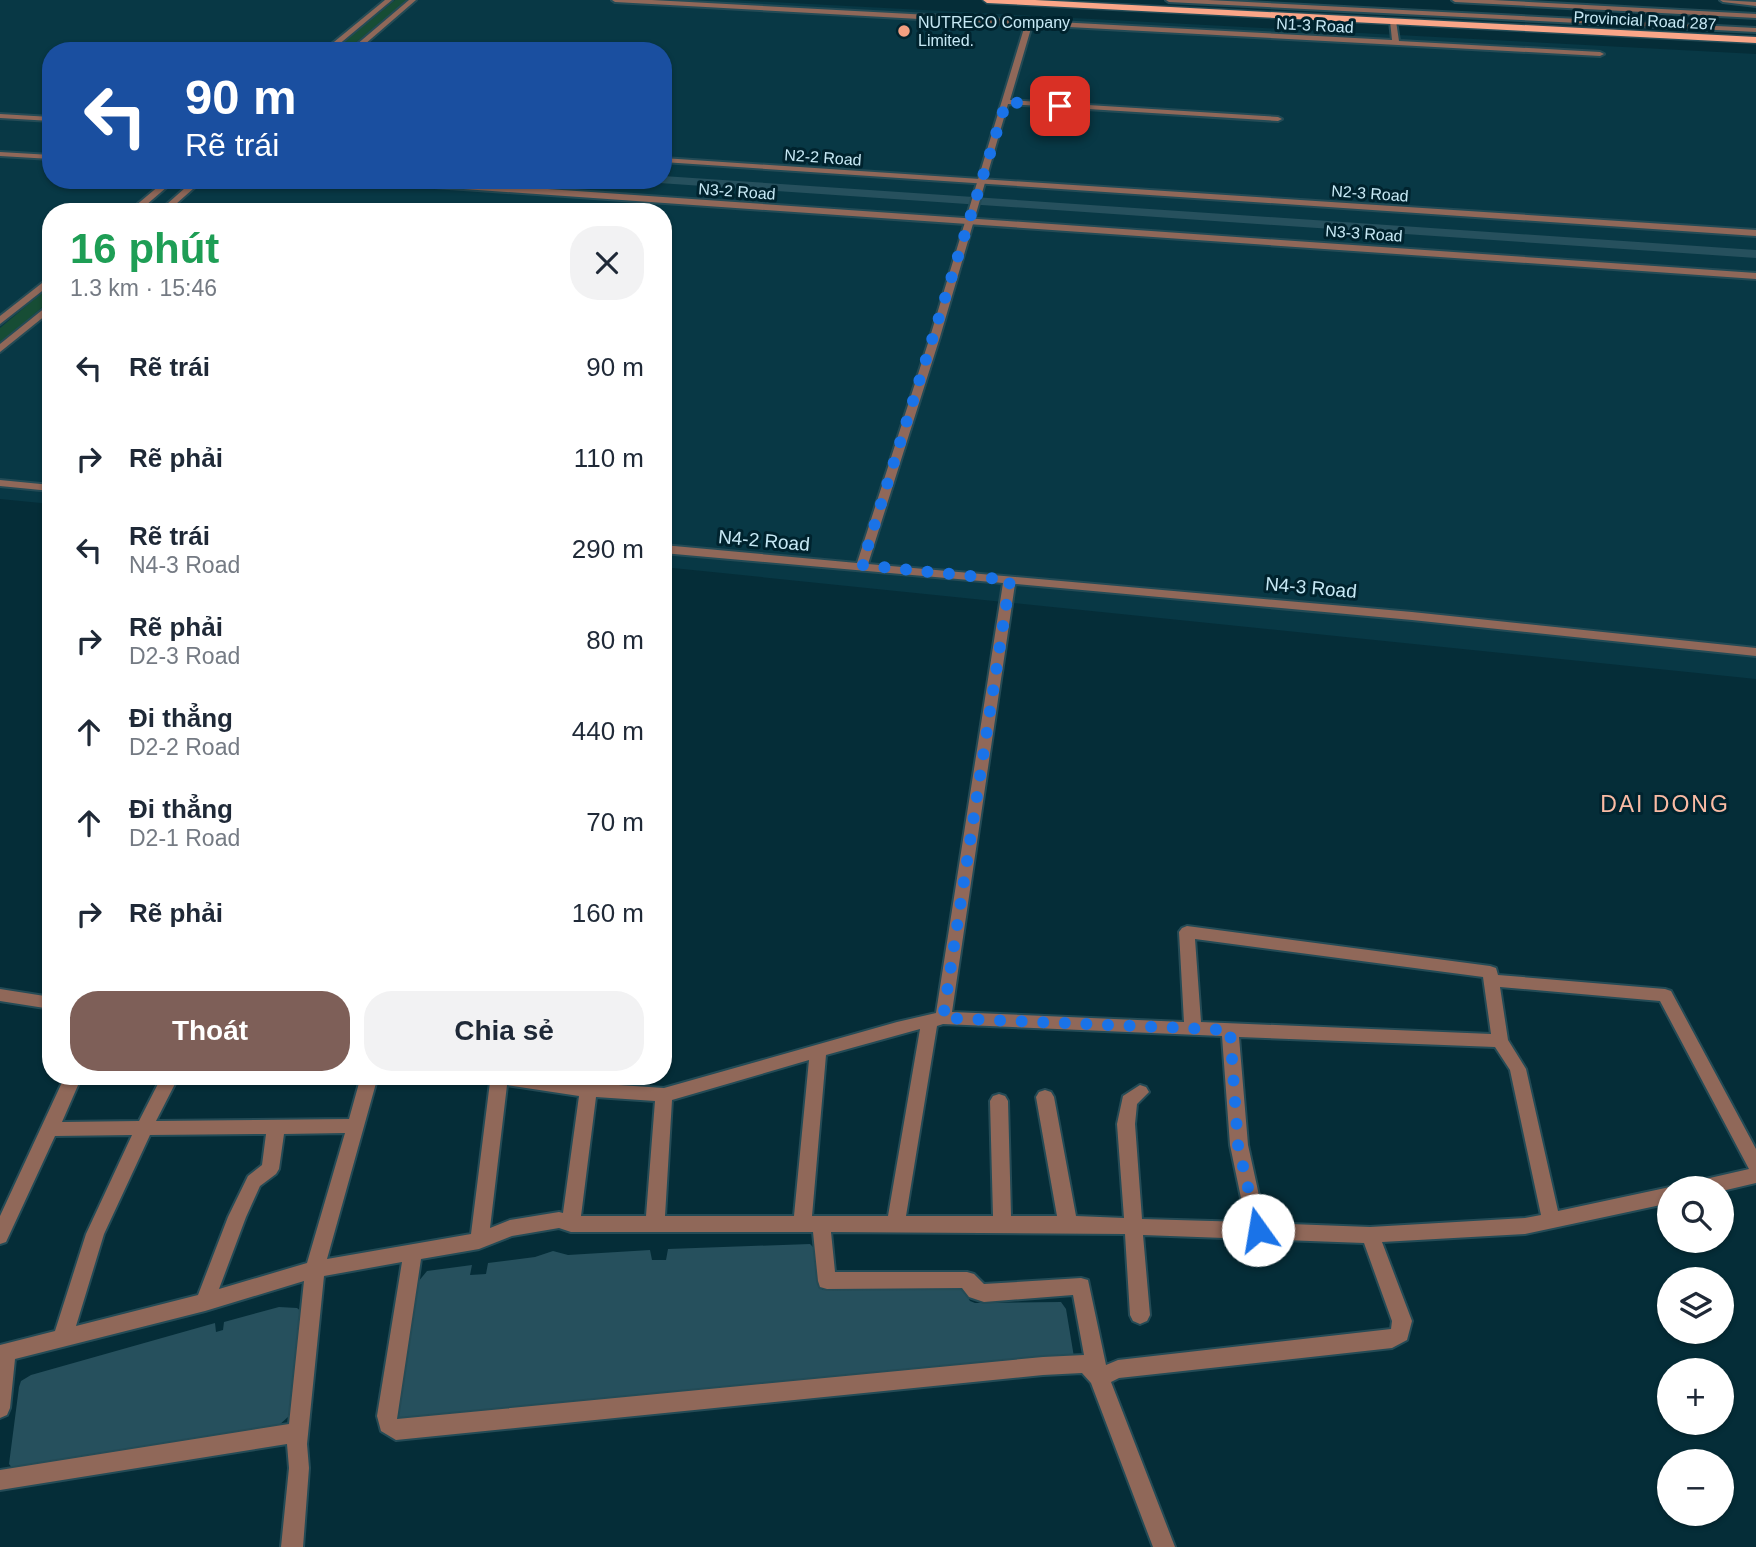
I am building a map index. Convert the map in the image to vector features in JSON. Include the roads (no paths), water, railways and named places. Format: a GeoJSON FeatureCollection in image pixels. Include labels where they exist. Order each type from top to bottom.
{"type":"FeatureCollection","features":[{"type":"Feature","properties":{"kind":"main road","name":"Provincial Road 287"},"geometry":{"type":"LineString","coordinates":[[987,0],[1756,38]]}},
{"type":"Feature","properties":{"kind":"main road","name":"Provincial Road 287"},"geometry":{"type":"LineString","coordinates":[[1085,0],[1296,6],[1756,38]]}},
{"type":"Feature","properties":{"kind":"street"},"geometry":{"type":"LineString","coordinates":[[337,42],[389,0]]}},
{"type":"Feature","properties":{"kind":"street"},"geometry":{"type":"LineString","coordinates":[[363,42],[413,0]]}},
{"type":"Feature","properties":{"kind":"street","name":"N1-3 Road"},"geometry":{"type":"LineString","coordinates":[[615,0],[862,10],[1029,23],[1600,54]]}},
{"type":"Feature","properties":{"kind":"street"},"geometry":{"type":"LineString","coordinates":[[1171,0],[1756,30]]}},
{"type":"Feature","properties":{"kind":"street"},"geometry":{"type":"LineString","coordinates":[[1383,0],[1383,11]]}},
{"type":"Feature","properties":{"kind":"street"},"geometry":{"type":"LineString","coordinates":[[1455,0],[1717,10],[1756,16]]}},
{"type":"Feature","properties":{"kind":"street"},"geometry":{"type":"LineString","coordinates":[[1723,0],[1756,4]]}},
{"type":"Feature","properties":{"kind":"street"},"geometry":{"type":"LineString","coordinates":[[1549,3],[1556,20]]}},
{"type":"Feature","properties":{"kind":"street"},"geometry":{"type":"LineString","coordinates":[[1717,10],[1728,29]]}},
{"type":"Feature","properties":{"kind":"street"},"geometry":{"type":"LineString","coordinates":[[1393,21],[1396,43]]}},
{"type":"Feature","properties":{"kind":"street"},"geometry":{"type":"LineString","coordinates":[[862,565],[1029,23]]}},
{"type":"Feature","properties":{"kind":"street"},"geometry":{"type":"LineString","coordinates":[[1006,102],[1278,119]]}},
{"type":"Feature","properties":{"kind":"street"},"geometry":{"type":"LineString","coordinates":[[0,116],[42,118]]}},
{"type":"Feature","properties":{"kind":"street"},"geometry":{"type":"LineString","coordinates":[[0,154],[42,156]]}},
{"type":"Feature","properties":{"kind":"street","name":"N2-2 Road"},"geometry":{"type":"LineString","coordinates":[[672,161],[982,181]]}},
{"type":"Feature","properties":{"kind":"street","name":"N2-3 Road"},"geometry":{"type":"LineString","coordinates":[[982,181],[1756,233]]}},
{"type":"Feature","properties":{"kind":"street"},"geometry":{"type":"LineString","coordinates":[[143,203],[160,189]]}},
{"type":"Feature","properties":{"kind":"street"},"geometry":{"type":"LineString","coordinates":[[173,203],[189,189]]}},
{"type":"Feature","properties":{"kind":"street","name":"N3-2 Road"},"geometry":{"type":"LineString","coordinates":[[507,189],[970,221]]}},
{"type":"Feature","properties":{"kind":"street","name":"N3-3 Road"},"geometry":{"type":"LineString","coordinates":[[970,221],[1756,276]]}},
{"type":"Feature","properties":{"kind":"street"},"geometry":{"type":"LineString","coordinates":[[0,321],[42,286]]}},
{"type":"Feature","properties":{"kind":"street"},"geometry":{"type":"LineString","coordinates":[[0,349],[42,314]]}},
{"type":"Feature","properties":{"kind":"street"},"geometry":{"type":"LineString","coordinates":[[2,485],[42,487]]}},
{"type":"Feature","properties":{"kind":"street","name":"N4-2 Road"},"geometry":{"type":"LineString","coordinates":[[672,550],[862,565]]}},
{"type":"Feature","properties":{"kind":"street","name":"N4-3 Road"},"geometry":{"type":"LineString","coordinates":[[862,565],[1412,616],[1756,652]]}},
{"type":"Feature","properties":{"kind":"street"},"geometry":{"type":"LineString","coordinates":[[896,1222],[936,1019],[1010,580]]}},
{"type":"Feature","properties":{"kind":"street"},"geometry":{"type":"LineString","coordinates":[[1193,1028],[1187,932],[1490,972],[1500,1041],[1518,1069],[1551,1221]]}},
{"type":"Feature","properties":{"kind":"street"},"geometry":{"type":"LineString","coordinates":[[1491,980],[1665,995],[1756,1166]]}},
{"type":"Feature","properties":{"kind":"street"},"geometry":{"type":"LineString","coordinates":[[0,995],[42,1002]]}},
{"type":"Feature","properties":{"kind":"street"},"geometry":{"type":"LineString","coordinates":[[552,1085],[664,1095],[817,1050],[936,1019],[1500,1041]]}},
{"type":"Feature","properties":{"kind":"street"},"geometry":{"type":"LineString","coordinates":[[1230,1030],[1238,1145],[1258,1230]]}},
{"type":"Feature","properties":{"kind":"street"},"geometry":{"type":"LineString","coordinates":[[817,1050],[812,1223],[827,1281],[967,1280],[976,1291],[984,1293],[1081,1286],[1099,1377],[1164,1547]]}},
{"type":"Feature","properties":{"kind":"street"},"geometry":{"type":"LineString","coordinates":[[0,1236],[70,1085]]}},
{"type":"Feature","properties":{"kind":"street"},"geometry":{"type":"LineString","coordinates":[[64,1338],[95,1234],[167,1085]]}},
{"type":"Feature","properties":{"kind":"street"},"geometry":{"type":"LineString","coordinates":[[292,1547],[299,1468],[299,1432],[316,1269],[368,1085]]}},
{"type":"Feature","properties":{"kind":"street"},"geometry":{"type":"LineString","coordinates":[[479,1241],[494,1085]]}},
{"type":"Feature","properties":{"kind":"street"},"geometry":{"type":"LineString","coordinates":[[571,1224],[588,1090]]}},
{"type":"Feature","properties":{"kind":"street"},"geometry":{"type":"LineString","coordinates":[[1140,1092],[1129,1101],[1126,1124],[1140,1315]]}},
{"type":"Feature","properties":{"kind":"street"},"geometry":{"type":"LineString","coordinates":[[655,1224],[664,1095]]}},
{"type":"Feature","properties":{"kind":"street"},"geometry":{"type":"LineString","coordinates":[[1045,1097],[1068,1224]]}},
{"type":"Feature","properties":{"kind":"street"},"geometry":{"type":"LineString","coordinates":[[999,1101],[1002,1223]]}},
{"type":"Feature","properties":{"kind":"street"},"geometry":{"type":"LineString","coordinates":[[49,1129],[358,1126]]}},
{"type":"Feature","properties":{"kind":"street"},"geometry":{"type":"LineString","coordinates":[[205,1302],[237,1217],[254,1181],[270,1169],[276,1128]]}},
{"type":"Feature","properties":{"kind":"street"},"geometry":{"type":"LineString","coordinates":[[1734,1180],[1756,1175]]}},
{"type":"Feature","properties":{"kind":"street"},"geometry":{"type":"LineString","coordinates":[[0,1408],[3,1353],[205,1302],[316,1269],[479,1241],[510,1228],[559,1220],[571,1224],[896,1222],[1134,1225],[1370,1235],[1506,1228],[1657,1198]]}},
{"type":"Feature","properties":{"kind":"street"},"geometry":{"type":"LineString","coordinates":[[1099,1377],[1118,1369],[1392,1339],[1400,1334],[1402,1321],[1370,1235]]}},
{"type":"Feature","properties":{"kind":"street"},"geometry":{"type":"LineString","coordinates":[[414,1252],[387,1416],[388,1424],[396,1430],[1043,1366],[1086,1364],[1099,1377]]}},
{"type":"Feature","properties":{"kind":"street"},"geometry":{"type":"LineString","coordinates":[[0,1480],[299,1432]]}},
{"type":"Feature","properties":{"kind":"place","name":"NUTRECO Company Limited."},"geometry":{"type":"Point","coordinates":[904,31]}},
{"type":"Feature","properties":{"kind":"district","name":"DAI DONG"},"geometry":{"type":"Point","coordinates":[1665,804]}}]}
